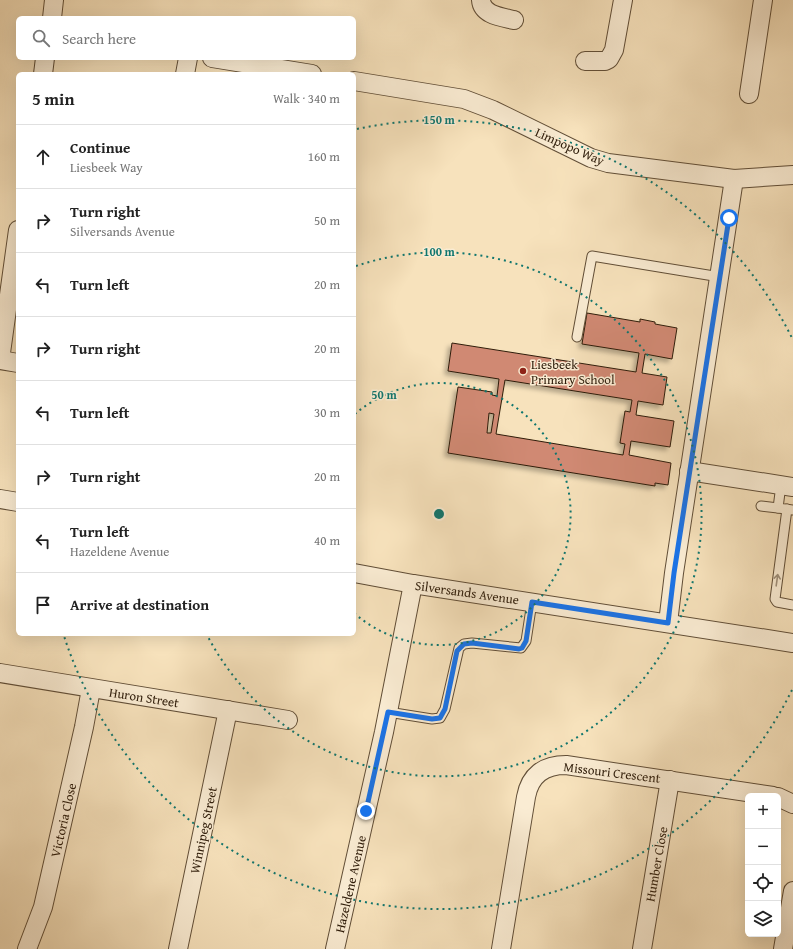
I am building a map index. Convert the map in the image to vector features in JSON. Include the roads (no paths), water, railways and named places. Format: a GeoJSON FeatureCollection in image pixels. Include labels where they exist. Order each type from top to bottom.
{"type":"FeatureCollection","features":[{"type":"Feature","properties":{"kind":"street"},"geometry":{"type":"LineString","coordinates":[[52,16],[54,0]]}},
{"type":"Feature","properties":{"kind":"street"},"geometry":{"type":"LineString","coordinates":[[480,0],[481,6],[488,13],[514,20]]}},
{"type":"Feature","properties":{"kind":"street"},"geometry":{"type":"LineString","coordinates":[[585,61],[605,61],[612,55],[623,0]]}},
{"type":"Feature","properties":{"kind":"street"},"geometry":{"type":"LineString","coordinates":[[749,94],[763,0]]}},
{"type":"Feature","properties":{"kind":"street"},"geometry":{"type":"LineString","coordinates":[[43,72],[45,60]]}},
{"type":"Feature","properties":{"kind":"street"},"geometry":{"type":"LineString","coordinates":[[185,72],[188,60]]}},
{"type":"Feature","properties":{"kind":"street"},"geometry":{"type":"LineString","coordinates":[[224,60],[300,72]]}},
{"type":"Feature","properties":{"kind":"street","name":"Limpopo Way"},"geometry":{"type":"LineString","coordinates":[[356,81],[464,99],[493,110],[601,162],[734,179],[793,175]]}},
{"type":"Feature","properties":{"kind":"street"},"geometry":{"type":"LineString","coordinates":[[668,623],[689,471],[734,179]]}},
{"type":"Feature","properties":{"kind":"street"},"geometry":{"type":"LineString","coordinates":[[16,244],[0,360],[16,363]]}},
{"type":"Feature","properties":{"kind":"street"},"geometry":{"type":"LineString","coordinates":[[689,471],[787,486]]}},
{"type":"Feature","properties":{"kind":"street"},"geometry":{"type":"LineString","coordinates":[[0,499],[16,502]]}},
{"type":"Feature","properties":{"kind":"street","name":"Silversands Avenue"},"geometry":{"type":"LineString","coordinates":[[356,573],[413,584],[793,643]]}},
{"type":"Feature","properties":{"kind":"street","name":"Hazeldene Avenue"},"geometry":{"type":"LineString","coordinates":[[335,949],[388,712],[413,584]]}},
{"type":"Feature","properties":{"kind":"street","name":"Huron Street"},"geometry":{"type":"LineString","coordinates":[[0,673],[288,720]]}},
{"type":"Feature","properties":{"kind":"street","name":"Victoria Close"},"geometry":{"type":"LineString","coordinates":[[27,949],[43,908],[84,727],[91,689]]}},
{"type":"Feature","properties":{"kind":"street","name":"Winnipeg Street"},"geometry":{"type":"LineString","coordinates":[[178,949],[228,710]]}},
{"type":"Feature","properties":{"kind":"street","name":"Missouri Crescent"},"geometry":{"type":"LineString","coordinates":[[501,949],[527,788],[535,776],[548,767],[566,765],[754,793]]}},
{"type":"Feature","properties":{"kind":"street","name":"Humber Close"},"geometry":{"type":"LineString","coordinates":[[642,949],[670,780]]}},
{"type":"Feature","properties":{"kind":"street"},"geometry":{"type":"LineString","coordinates":[[781,798],[793,804]]}},
{"type":"Feature","properties":{"kind":"street"},"geometry":{"type":"LineString","coordinates":[[783,949],[793,891]]}},
{"type":"Feature","properties":{"kind":"lane"},"geometry":{"type":"LineString","coordinates":[[577,337],[592,256],[720,277]]}},
{"type":"Feature","properties":{"kind":"lane"},"geometry":{"type":"LineString","coordinates":[[787,486],[786,509],[775,599],[777,602],[793,605]]}},
{"type":"Feature","properties":{"kind":"lane"},"geometry":{"type":"LineString","coordinates":[[761,506],[786,509]]}},
{"type":"Feature","properties":{"kind":"lane"},"geometry":{"type":"LineString","coordinates":[[388,712],[432,719],[440,718],[445,709],[459,648],[464,644],[472,643],[519,649],[522,648],[526,641],[532,602]]}},
{"type":"Feature","properties":{"kind":"place","name":"Liesbeek Primary School"},"geometry":{"type":"Point","coordinates":[523,371]}}]}
